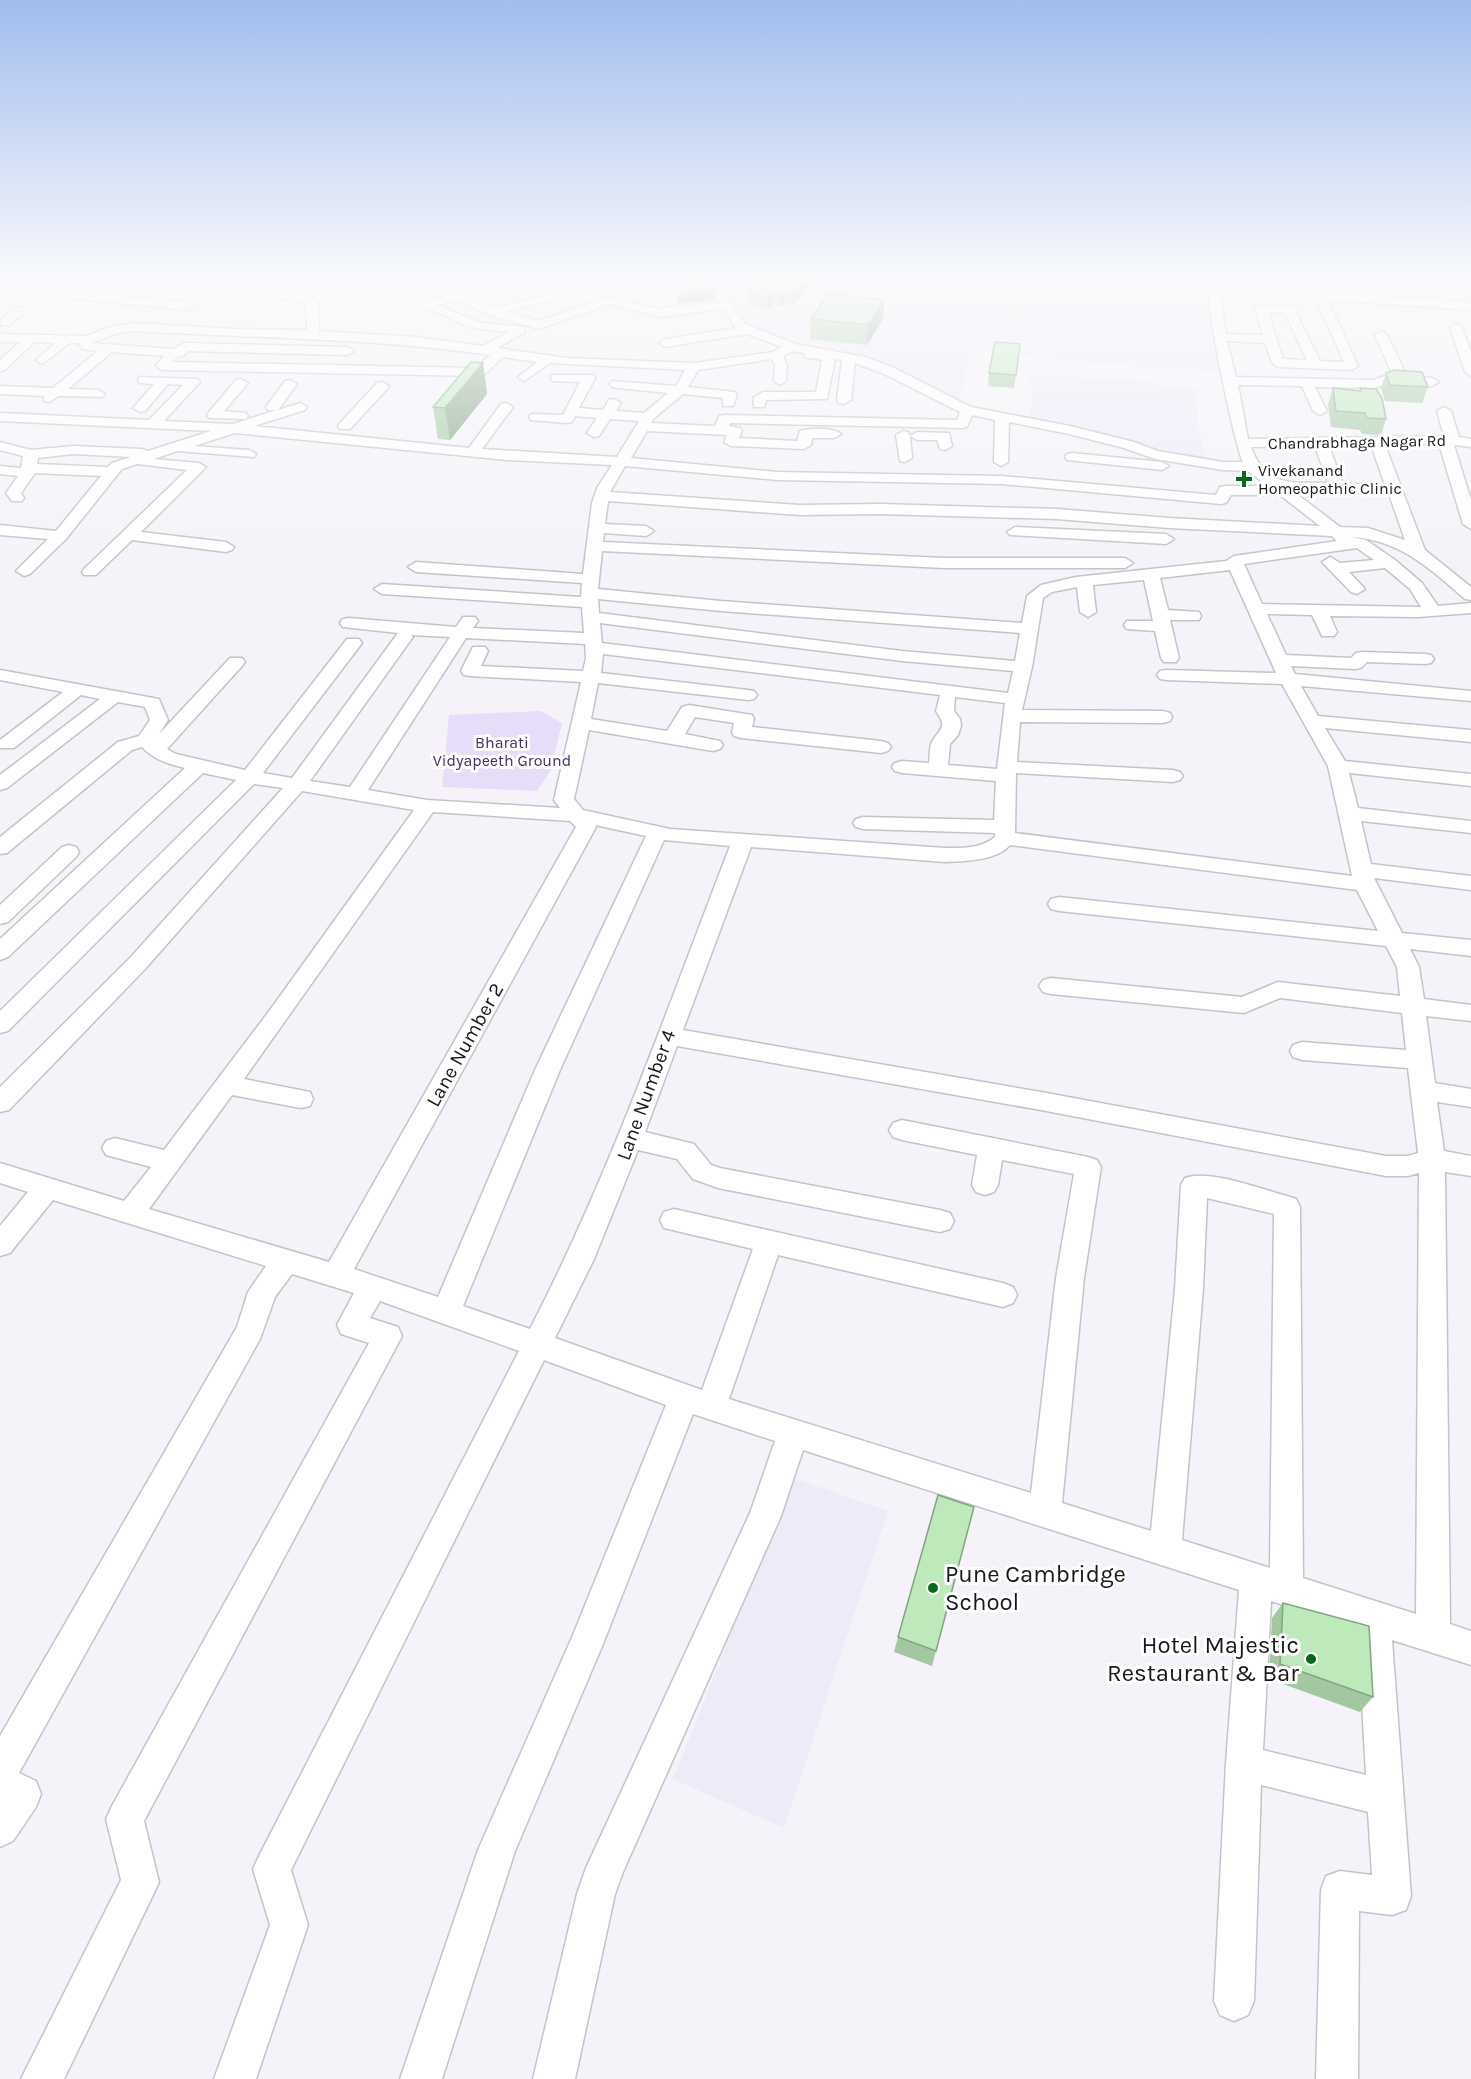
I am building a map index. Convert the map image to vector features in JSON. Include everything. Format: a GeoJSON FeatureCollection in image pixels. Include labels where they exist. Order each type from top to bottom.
{"type":"FeatureCollection","features":[{"type":"Feature","properties":{"kind":"street"},"geometry":{"type":"LineString","coordinates":[[41,407],[53,393],[74,376]]}},
{"type":"Feature","properties":{"kind":"street"},"geometry":{"type":"LineString","coordinates":[[345,426],[388,386],[366,386],[374,376]]}},
{"type":"Feature","properties":{"kind":"street"},"geometry":{"type":"LineString","coordinates":[[526,376],[524,377],[551,379],[589,378],[567,419],[536,417]]}},
{"type":"Feature","properties":{"kind":"street"},"geometry":{"type":"LineString","coordinates":[[577,815],[564,800],[582,723],[583,676],[590,647],[595,546],[602,496],[645,422],[679,391],[688,376]]}},
{"type":"Feature","properties":{"kind":"street"},"geometry":{"type":"LineString","coordinates":[[780,376],[780,381]]}},
{"type":"Feature","properties":{"kind":"street"},"geometry":{"type":"LineString","coordinates":[[722,424],[744,404],[763,396],[822,396],[826,376]]}},
{"type":"Feature","properties":{"kind":"street"},"geometry":{"type":"LineString","coordinates":[[844,400],[847,376]]}},
{"type":"Feature","properties":{"kind":"street"},"geometry":{"type":"LineString","coordinates":[[899,376],[961,408],[1070,430],[1129,445],[1155,455],[1223,466],[1252,467]]}},
{"type":"Feature","properties":{"kind":"street"},"geometry":{"type":"LineString","coordinates":[[1230,376],[1238,433],[1252,467],[1343,538],[1360,543],[1389,563],[1416,586],[1433,612]]}},
{"type":"Feature","properties":{"kind":"street"},"geometry":{"type":"LineString","coordinates":[[1400,376],[1402,380]]}},
{"type":"Feature","properties":{"kind":"street"},"geometry":{"type":"LineString","coordinates":[[1231,381],[1375,384],[1387,379],[1432,382]]}},
{"type":"Feature","properties":{"kind":"street"},"geometry":{"type":"LineString","coordinates":[[144,380],[199,382],[152,425]]}},
{"type":"Feature","properties":{"kind":"street"},"geometry":{"type":"LineString","coordinates":[[140,408],[164,381]]}},
{"type":"Feature","properties":{"kind":"street"},"geometry":{"type":"LineString","coordinates":[[1306,382],[1320,411]]}},
{"type":"Feature","properties":{"kind":"street"},"geometry":{"type":"LineString","coordinates":[[240,383],[214,415],[248,417]]}},
{"type":"Feature","properties":{"kind":"street"},"geometry":{"type":"LineString","coordinates":[[271,384],[295,384],[273,407]]}},
{"type":"Feature","properties":{"kind":"street"},"geometry":{"type":"LineString","coordinates":[[617,384],[730,394],[744,404],[931,410],[961,408]]}},
{"type":"Feature","properties":{"kind":"street"},"geometry":{"type":"LineString","coordinates":[[2,391],[98,394]]}},
{"type":"Feature","properties":{"kind":"street"},"geometry":{"type":"LineString","coordinates":[[24,571],[60,536],[117,466],[300,407]]}},
{"type":"Feature","properties":{"kind":"street"},"geometry":{"type":"LineString","coordinates":[[472,453],[506,407]]}},
{"type":"Feature","properties":{"kind":"street"},"geometry":{"type":"LineString","coordinates":[[572,411],[610,409],[645,422],[962,424],[961,408]]}},
{"type":"Feature","properties":{"kind":"street"},"geometry":{"type":"LineString","coordinates":[[594,433],[610,409]]}},
{"type":"Feature","properties":{"kind":"street"},"geometry":{"type":"LineString","coordinates":[[1444,411],[1449,441],[1471,524]]}},
{"type":"Feature","properties":{"kind":"street"},"geometry":{"type":"LineString","coordinates":[[0,417],[231,428],[472,453],[621,461],[777,476],[942,477],[1075,485],[1221,500],[1225,490],[1281,488],[1395,490]]}},
{"type":"Feature","properties":{"kind":"street"},"geometry":{"type":"LineString","coordinates":[[1001,462],[1002,417]]}},
{"type":"Feature","properties":{"kind":"street"},"geometry":{"type":"LineString","coordinates":[[722,424],[735,431],[731,442],[804,445],[805,434],[903,435],[944,436],[945,447]]}},
{"type":"Feature","properties":{"kind":"street"},"geometry":{"type":"LineString","coordinates":[[1070,430],[1075,485]]}},
{"type":"Feature","properties":{"kind":"street"},"geometry":{"type":"LineString","coordinates":[[421,448],[434,432]]}},
{"type":"Feature","properties":{"kind":"street"},"geometry":{"type":"LineString","coordinates":[[903,435],[905,458]]}},
{"type":"Feature","properties":{"kind":"street","name":"Chandrabhaga Nagar Rd"},"geometry":{"type":"LineString","coordinates":[[1242,443],[1449,441],[1471,444]]}},
{"type":"Feature","properties":{"kind":"street"},"geometry":{"type":"LineString","coordinates":[[1377,442],[1417,550]]}},
{"type":"Feature","properties":{"kind":"street"},"geometry":{"type":"LineString","coordinates":[[1321,443],[1337,488]]}},
{"type":"Feature","properties":{"kind":"street"},"geometry":{"type":"LineString","coordinates":[[0,446],[29,465],[112,472]]}},
{"type":"Feature","properties":{"kind":"street"},"geometry":{"type":"LineString","coordinates":[[172,448],[249,454]]}},
{"type":"Feature","properties":{"kind":"street"},"geometry":{"type":"LineString","coordinates":[[0,470],[29,465],[73,450],[158,453]]}},
{"type":"Feature","properties":{"kind":"street"},"geometry":{"type":"LineString","coordinates":[[1072,457],[1208,471],[1223,466]]}},
{"type":"Feature","properties":{"kind":"street"},"geometry":{"type":"LineString","coordinates":[[90,572],[199,467],[132,461]]}},
{"type":"Feature","properties":{"kind":"street"},"geometry":{"type":"LineString","coordinates":[[7,500],[29,465]]}},
{"type":"Feature","properties":{"kind":"street"},"geometry":{"type":"LineString","coordinates":[[602,496],[800,510],[880,509],[1057,514],[1343,538],[1382,536],[1417,550],[1471,595]]}},
{"type":"Feature","properties":{"kind":"street"},"geometry":{"type":"LineString","coordinates":[[1057,514],[1058,534]]}},
{"type":"Feature","properties":{"kind":"street"},"geometry":{"type":"LineString","coordinates":[[1163,522],[1166,539],[1177,567]]}},
{"type":"Feature","properties":{"kind":"street"},"geometry":{"type":"LineString","coordinates":[[597,528],[646,531]]}},
{"type":"Feature","properties":{"kind":"street"},"geometry":{"type":"LineString","coordinates":[[0,530],[60,536]]}},
{"type":"Feature","properties":{"kind":"street"},"geometry":{"type":"LineString","coordinates":[[1015,532],[1166,539]]}},
{"type":"Feature","properties":{"kind":"street"},"geometry":{"type":"LineString","coordinates":[[131,535],[226,547]]}},
{"type":"Feature","properties":{"kind":"street"},"geometry":{"type":"LineString","coordinates":[[1235,564],[1234,561],[1318,549],[1343,538]]}},
{"type":"Feature","properties":{"kind":"street"},"geometry":{"type":"LineString","coordinates":[[595,546],[887,562],[1177,567],[1235,564]]}},
{"type":"Feature","properties":{"kind":"street"},"geometry":{"type":"LineString","coordinates":[[1318,549],[1357,589]]}},
{"type":"Feature","properties":{"kind":"street"},"geometry":{"type":"LineString","coordinates":[[1337,568],[1389,563]]}},
{"type":"Feature","properties":{"kind":"street"},"geometry":{"type":"LineString","coordinates":[[0,848],[125,746],[151,745],[169,758],[199,766],[250,777],[427,806],[577,815],[658,832],[743,840],[945,855],[970,854],[991,849],[1000,844],[1005,833],[1006,772],[1013,708],[1023,667],[1035,596],[1010,564]]}},
{"type":"Feature","properties":{"kind":"street"},"geometry":{"type":"LineString","coordinates":[[1235,564],[1288,679],[1338,766],[1363,877],[1392,940],[1408,967],[1432,1159],[1433,1636]]}},
{"type":"Feature","properties":{"kind":"street"},"geometry":{"type":"LineString","coordinates":[[416,567],[902,656],[1023,667]]}},
{"type":"Feature","properties":{"kind":"street"},"geometry":{"type":"LineString","coordinates":[[1035,596],[1047,588],[1084,581],[1151,574],[1177,567]]}},
{"type":"Feature","properties":{"kind":"street"},"geometry":{"type":"LineString","coordinates":[[1151,574],[1162,620],[1168,667],[1471,696]]}},
{"type":"Feature","properties":{"kind":"street"},"geometry":{"type":"LineString","coordinates":[[1084,581],[1088,612]]}},
{"type":"Feature","properties":{"kind":"street"},"geometry":{"type":"LineString","coordinates":[[382,590],[591,598],[1030,629]]}},
{"type":"Feature","properties":{"kind":"street"},"geometry":{"type":"LineString","coordinates":[[1257,609],[1411,613],[1471,608]]}},
{"type":"Feature","properties":{"kind":"street"},"geometry":{"type":"LineString","coordinates":[[1318,609],[1329,632]]}},
{"type":"Feature","properties":{"kind":"street"},"geometry":{"type":"LineString","coordinates":[[413,614],[517,619],[511,635]]}},
{"type":"Feature","properties":{"kind":"street"},"geometry":{"type":"LineString","coordinates":[[355,795],[472,616]]}},
{"type":"Feature","properties":{"kind":"street"},"geometry":{"type":"LineString","coordinates":[[1133,625],[1193,616]]}},
{"type":"Feature","properties":{"kind":"street"},"geometry":{"type":"LineString","coordinates":[[349,623],[511,635],[1013,708],[1162,717]]}},
{"type":"Feature","properties":{"kind":"street"},"geometry":{"type":"LineString","coordinates":[[0,1103],[137,964],[297,785],[404,637]]}},
{"type":"Feature","properties":{"kind":"street"},"geometry":{"type":"LineString","coordinates":[[0,1025],[250,777],[353,643]]}},
{"type":"Feature","properties":{"kind":"street"},"geometry":{"type":"LineString","coordinates":[[479,651],[470,671],[583,676],[748,695]]}},
{"type":"Feature","properties":{"kind":"street"},"geometry":{"type":"LineString","coordinates":[[1279,660],[1355,664],[1362,657],[1425,659]]}},
{"type":"Feature","properties":{"kind":"street"},"geometry":{"type":"LineString","coordinates":[[151,745],[236,662]]}},
{"type":"Feature","properties":{"kind":"street"},"geometry":{"type":"LineString","coordinates":[[3,678],[153,703],[159,720],[151,745]]}},
{"type":"Feature","properties":{"kind":"street"},"geometry":{"type":"LineString","coordinates":[[7,744],[78,689]]}},
{"type":"Feature","properties":{"kind":"street"},"geometry":{"type":"LineString","coordinates":[[0,784],[115,696]]}},
{"type":"Feature","properties":{"kind":"street"},"geometry":{"type":"LineString","coordinates":[[938,770],[941,742],[948,738],[952,730],[951,719],[945,711],[947,699]]}},
{"type":"Feature","properties":{"kind":"street"},"geometry":{"type":"LineString","coordinates":[[673,738],[689,711],[745,719],[741,732],[881,747]]}},
{"type":"Feature","properties":{"kind":"street"},"geometry":{"type":"LineString","coordinates":[[1314,721],[1471,736]]}},
{"type":"Feature","properties":{"kind":"street"},"geometry":{"type":"LineString","coordinates":[[582,723],[713,745]]}},
{"type":"Feature","properties":{"kind":"street"},"geometry":{"type":"LineString","coordinates":[[0,952],[199,766]]}},
{"type":"Feature","properties":{"kind":"street"},"geometry":{"type":"LineString","coordinates":[[1338,766],[1471,780]]}},
{"type":"Feature","properties":{"kind":"street"},"geometry":{"type":"LineString","coordinates":[[902,767],[938,770],[1173,776]]}},
{"type":"Feature","properties":{"kind":"street"},"geometry":{"type":"LineString","coordinates":[[130,1214],[427,806]]}},
{"type":"Feature","properties":{"kind":"street"},"geometry":{"type":"LineString","coordinates":[[1348,813],[1471,826]]}},
{"type":"Feature","properties":{"kind":"street","name":"Lane Number 2"},"geometry":{"type":"LineString","coordinates":[[336,1276],[586,827],[577,815]]}},
{"type":"Feature","properties":{"kind":"street"},"geometry":{"type":"LineString","coordinates":[[863,823],[1005,833],[1363,877],[1471,883]]}},
{"type":"Feature","properties":{"kind":"street"},"geometry":{"type":"LineString","coordinates":[[446,1312],[521,1128],[602,944],[658,832]]}},
{"type":"Feature","properties":{"kind":"street","name":"Lane Number 4"},"geometry":{"type":"LineString","coordinates":[[235,2079],[289,1925],[272,1869],[386,1646],[535,1344],[580,1259],[743,840]]}},
{"type":"Feature","properties":{"kind":"street"},"geometry":{"type":"LineString","coordinates":[[0,917],[69,852]]}},
{"type":"Feature","properties":{"kind":"street"},"geometry":{"type":"LineString","coordinates":[[1059,904],[1471,948]]}},
{"type":"Feature","properties":{"kind":"street"},"geometry":{"type":"LineString","coordinates":[[1052,986],[1244,1005],[1278,990],[1412,1004],[1471,1013]]}},
{"type":"Feature","properties":{"kind":"street"},"geometry":{"type":"LineString","coordinates":[[668,1036],[1041,1101],[1386,1166],[1408,1166],[1432,1159],[1471,1166]]}},
{"type":"Feature","properties":{"kind":"street"},"geometry":{"type":"LineString","coordinates":[[1302,1051],[1421,1060]]}},
{"type":"Feature","properties":{"kind":"street"},"geometry":{"type":"LineString","coordinates":[[226,1085],[301,1099]]}},
{"type":"Feature","properties":{"kind":"street"},"geometry":{"type":"LineString","coordinates":[[1424,1091],[1471,1098]]}},
{"type":"Feature","properties":{"kind":"street"},"geometry":{"type":"LineString","coordinates":[[902,1130],[1088,1167],[1070,1278],[1045,1513]]}},
{"type":"Feature","properties":{"kind":"street"},"geometry":{"type":"LineString","coordinates":[[629,1138],[685,1151],[702,1172],[718,1178],[940,1221]]}},
{"type":"Feature","properties":{"kind":"street"},"geometry":{"type":"LineString","coordinates":[[115,1148],[169,1161]]}},
{"type":"Feature","properties":{"kind":"street"},"geometry":{"type":"LineString","coordinates":[[985,1185],[991,1148]]}},
{"type":"Feature","properties":{"kind":"street"},"geometry":{"type":"LineString","coordinates":[[0,1173],[373,1287],[697,1402],[1471,1648]]}},
{"type":"Feature","properties":{"kind":"street"},"geometry":{"type":"LineString","coordinates":[[1165,1550],[1189,1289],[1194,1185],[1229,1191],[1287,1207],[1271,1583],[1244,1763],[1234,2001]]}},
{"type":"Feature","properties":{"kind":"street"},"geometry":{"type":"LineString","coordinates":[[0,1245],[48,1188]]}},
{"type":"Feature","properties":{"kind":"street"},"geometry":{"type":"LineString","coordinates":[[674,1220],[1003,1295]]}},
{"type":"Feature","properties":{"kind":"street"},"geometry":{"type":"LineString","coordinates":[[421,2079],[497,1850],[586,1644],[769,1242]]}},
{"type":"Feature","properties":{"kind":"street"},"geometry":{"type":"LineString","coordinates":[[0,1771],[250,1330],[262,1292],[286,1261]]}},
{"type":"Feature","properties":{"kind":"street"},"geometry":{"type":"LineString","coordinates":[[42,2079],[140,1882],[125,1819],[388,1336],[351,1325],[373,1287]]}},
{"type":"Feature","properties":{"kind":"street"},"geometry":{"type":"LineString","coordinates":[[554,2079],[596,1894],[605,1868],[765,1516],[793,1433]]}},
{"type":"Feature","properties":{"kind":"street"},"geometry":{"type":"LineString","coordinates":[[1336,2079],[1340,1890],[1392,1896],[1374,1617]]}},
{"type":"Feature","properties":{"kind":"street"},"geometry":{"type":"LineString","coordinates":[[1244,1763],[1385,1798]]}},
{"type":"Feature","properties":{"kind":"street"},"geometry":{"type":"LineString","coordinates":[[0,1783],[23,1794],[0,1828]]}},
{"type":"Feature","properties":{"kind":"shaded area"},"geometry":{"type":"Polygon","coordinates":[[[904,376],[965,376],[958,400],[904,376]]]}},
{"type":"Feature","properties":{"kind":"shaded area"},"geometry":{"type":"Polygon","coordinates":[[[1026,376],[1149,381],[1159,386],[1196,389],[1198,424],[1205,459],[1179,455],[1029,417],[1034,389],[1026,376]]]}},
{"type":"Feature","properties":{"kind":"shaded area"},"geometry":{"type":"Polygon","coordinates":[[[793,1478],[888,1511],[784,1828],[673,1779],[793,1478]]]}},
{"type":"Feature","properties":{"kind":"green space","name":"Bharati Vidyapeeth Ground"},"geometry":{"type":"Polygon","coordinates":[[[540,711],[562,723],[551,770],[537,791],[442,787],[449,715],[540,711]]]}},
{"type":"Feature","properties":{"kind":"building"},"geometry":{"type":"Polygon","coordinates":[[[459,376],[472,376],[445,408],[433,407],[459,376]]]}},
{"type":"Feature","properties":{"kind":"building"},"geometry":{"type":"Polygon","coordinates":[[[1387,376],[1424,376],[1428,387],[1390,385],[1387,376]]]}},
{"type":"Feature","properties":{"kind":"building"},"geometry":{"type":"Polygon","coordinates":[[[1333,388],[1361,391],[1360,388],[1376,389],[1382,398],[1386,419],[1367,418],[1365,413],[1336,411],[1333,388]]]}},
{"type":"Feature","properties":{"kind":"building","name":"Pune Cambridge School"},"geometry":{"type":"Polygon","coordinates":[[[938,1495],[974,1507],[936,1651],[898,1637],[938,1495]]]}},
{"type":"Feature","properties":{"kind":"building"},"geometry":{"type":"Polygon","coordinates":[[[1283,1603],[1369,1626],[1373,1697],[1280,1664],[1283,1603]]]}},
{"type":"Feature","properties":{"kind":"place","name":"Vivekanand Homeopathic Clinic"},"geometry":{"type":"Point","coordinates":[1244,479]}},
{"type":"Feature","properties":{"kind":"place","name":"Pune Cambridge School"},"geometry":{"type":"Point","coordinates":[933,1588]}},
{"type":"Feature","properties":{"kind":"place","name":"Hotel Majestic Restaurant & Bar"},"geometry":{"type":"Point","coordinates":[1311,1659]}}]}
